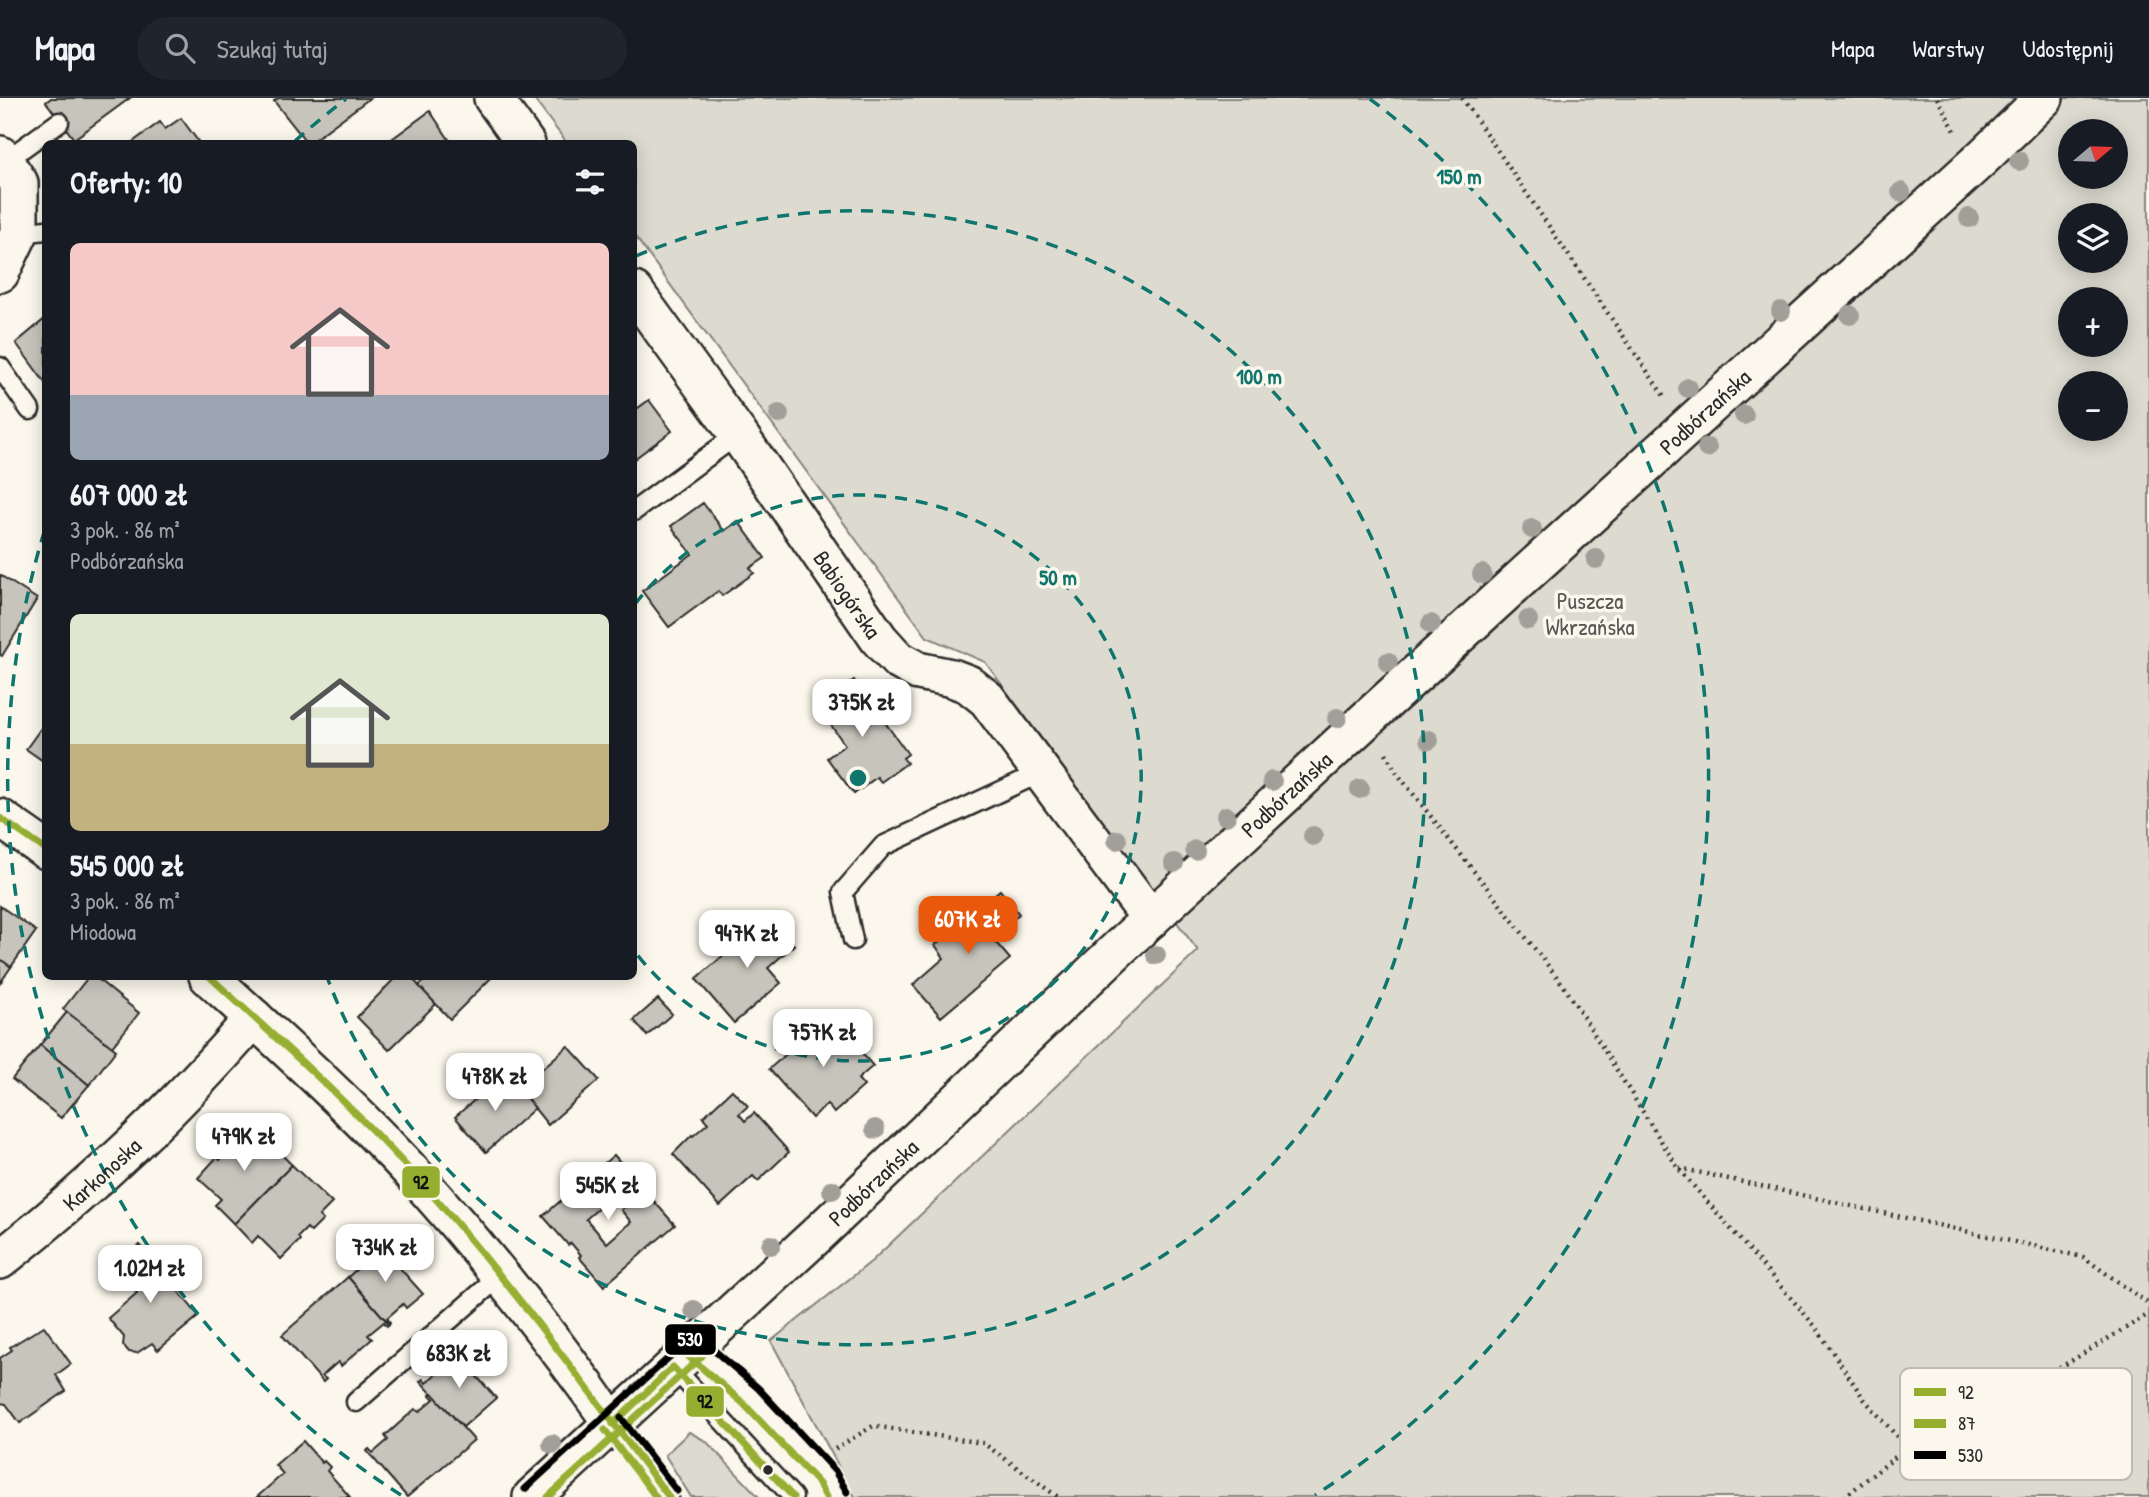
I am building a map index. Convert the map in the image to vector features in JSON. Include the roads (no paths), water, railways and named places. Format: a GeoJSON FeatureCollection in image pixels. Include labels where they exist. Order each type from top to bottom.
{"type":"FeatureCollection","features":[{"type":"Feature","properties":{"kind":"street"},"geometry":{"type":"LineString","coordinates":[[493,98],[523,140]]}},
{"type":"Feature","properties":{"kind":"street","name":"Podbórzańska"},"geometry":{"type":"LineString","coordinates":[[532,1497],[1368,718],[1983,157],[2044,98]]}},
{"type":"Feature","properties":{"kind":"street"},"geometry":{"type":"LineString","coordinates":[[0,273],[32,232],[19,183],[2,158]]}},
{"type":"Feature","properties":{"kind":"street","name":"Babiogórska"},"geometry":{"type":"LineString","coordinates":[[637,295],[738,434],[879,639],[898,660],[908,666],[968,684],[988,699],[1151,919]]}},
{"type":"Feature","properties":{"kind":"street"},"geometry":{"type":"LineString","coordinates":[[0,818],[42,846]]}},
{"type":"Feature","properties":{"kind":"street"},"geometry":{"type":"LineString","coordinates":[[212,980],[317,1076],[417,1178],[501,1275],[613,1424]]}},
{"type":"Feature","properties":{"kind":"street","name":"Karkonoska"},"geometry":{"type":"LineString","coordinates":[[0,1260],[132,1146],[180,1099],[254,1018]]}},
{"type":"Feature","properties":{"kind":"lane"},"geometry":{"type":"LineString","coordinates":[[2,158],[58,122]]}},
{"type":"Feature","properties":{"kind":"lane"},"geometry":{"type":"LineString","coordinates":[[0,367],[30,410]]}},
{"type":"Feature","properties":{"kind":"lane"},"geometry":{"type":"LineString","coordinates":[[637,509],[738,434]]}},
{"type":"Feature","properties":{"kind":"lane"},"geometry":{"type":"LineString","coordinates":[[853,940],[843,892],[883,846],[1042,772]]}},
{"type":"Feature","properties":{"kind":"lane"},"geometry":{"type":"LineString","coordinates":[[356,1402],[501,1275]]}},
{"type":"Feature","properties":{"kind":"lane"},"geometry":{"type":"LineString","coordinates":[[684,1357],[750,1395],[827,1478],[838,1497]]}},
{"type":"Feature","properties":{"kind":"lane"},"geometry":{"type":"LineString","coordinates":[[684,1357],[793,1497]]}},
{"type":"Feature","properties":{"kind":"lane"},"geometry":{"type":"LineString","coordinates":[[613,1424],[669,1497]]}},
{"type":"Feature","properties":{"kind":"park label","name":"Puszcza Wkrzańska"},"geometry":{"type":"Point","coordinates":[1590,613]}}]}
